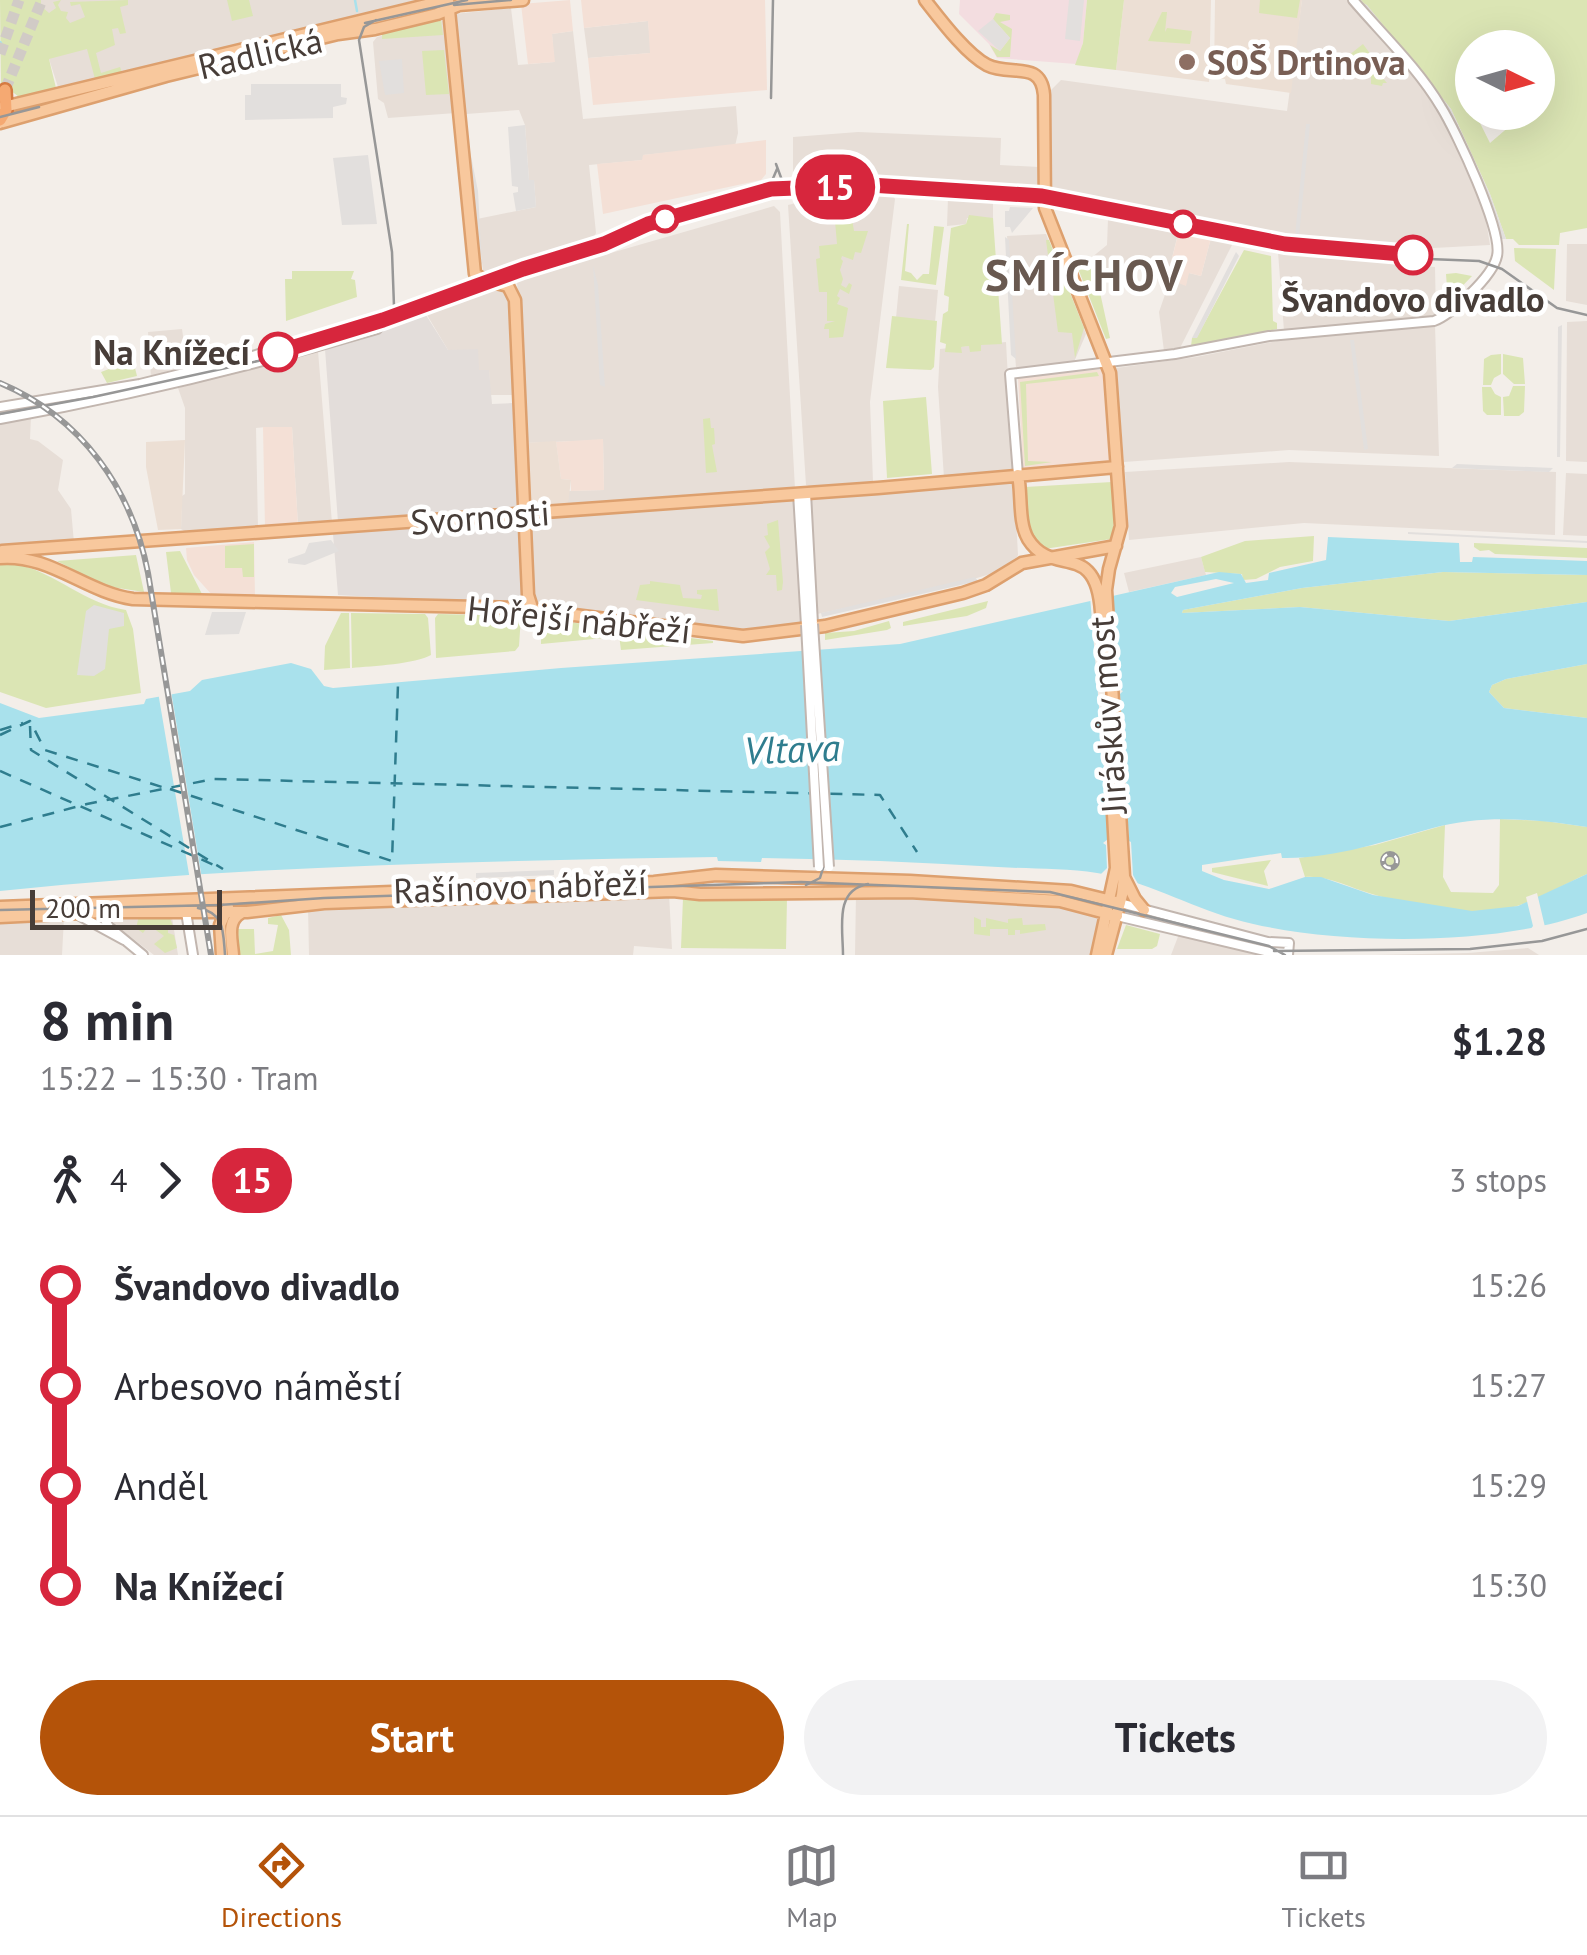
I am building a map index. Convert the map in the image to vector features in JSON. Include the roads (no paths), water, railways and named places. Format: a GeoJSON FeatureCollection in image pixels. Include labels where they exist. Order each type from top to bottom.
{"type":"FeatureCollection","features":[{"type":"Feature","properties":{"kind":"highway"},"geometry":{"type":"LineString","coordinates":[[4,114],[5,90]]}},
{"type":"Feature","properties":{"kind":"main road","name":"Radlická"},"geometry":{"type":"LineString","coordinates":[[4,114],[448,3],[520,0]]}},
{"type":"Feature","properties":{"kind":"main road","name":"Jiráskův most"},"geometry":{"type":"LineString","coordinates":[[925,0],[983,63],[1030,71],[1041,80],[1043,197],[1110,376],[1121,526],[1107,579],[1124,876],[1113,895]]}},
{"type":"Feature","properties":{"kind":"main road"},"geometry":{"type":"LineString","coordinates":[[448,3],[476,274],[510,287],[515,301],[528,601],[533,611]]}},
{"type":"Feature","properties":{"kind":"main road","name":"Svornosti"},"geometry":{"type":"LineString","coordinates":[[0,554],[1118,467]]}},
{"type":"Feature","properties":{"kind":"main road"},"geometry":{"type":"LineString","coordinates":[[1018,475],[1027,536],[1037,548],[1053,557]]}},
{"type":"Feature","properties":{"kind":"main road"},"geometry":{"type":"LineString","coordinates":[[0,554],[44,563],[46,553],[70,551],[83,545]]}},
{"type":"Feature","properties":{"kind":"main road","name":"Hořejší nábřeží"},"geometry":{"type":"LineString","coordinates":[[44,563],[106,594],[162,601],[450,606],[533,611],[751,636],[825,626],[972,591],[1016,566],[1116,546]]}},
{"type":"Feature","properties":{"kind":"main road","name":"Jiráskův most"},"geometry":{"type":"LineString","coordinates":[[1053,557],[1085,568],[1100,594],[1116,846],[1113,895]]}},
{"type":"Feature","properties":{"kind":"main road","name":"Rašínovo nábřeží"},"geometry":{"type":"LineString","coordinates":[[0,906],[101,913],[186,912],[251,897],[830,872],[843,878],[1113,895]]}},
{"type":"Feature","properties":{"kind":"main road"},"geometry":{"type":"LineString","coordinates":[[1124,876],[1144,910]]}},
{"type":"Feature","properties":{"kind":"main road","name":"Rašínovo nábřeží"},"geometry":{"type":"LineString","coordinates":[[225,912],[366,902],[858,890],[1053,900],[1112,914]]}},
{"type":"Feature","properties":{"kind":"main road"},"geometry":{"type":"LineString","coordinates":[[1106,955],[1113,895]]}},
{"type":"Feature","properties":{"kind":"main road"},"geometry":{"type":"LineString","coordinates":[[222,955],[225,912],[234,902],[251,897]]}},
{"type":"Feature","properties":{"kind":"main road"},"geometry":{"type":"LineString","coordinates":[[208,906],[225,912]]}},
{"type":"Feature","properties":{"kind":"main road"},"geometry":{"type":"LineString","coordinates":[[208,906],[225,927],[233,955]]}},
{"type":"Feature","properties":{"kind":"main road","name":"Rašínovo nábřeží"},"geometry":{"type":"LineString","coordinates":[[0,917],[208,906]]}},
{"type":"Feature","properties":{"kind":"main road"},"geometry":{"type":"LineString","coordinates":[[225,927],[235,916],[247,912]]}},
{"type":"Feature","properties":{"kind":"main road"},"geometry":{"type":"LineString","coordinates":[[1097,955],[1112,914]]}},
{"type":"Feature","properties":{"kind":"street"},"geometry":{"type":"LineString","coordinates":[[1018,475],[1010,374],[1186,352],[1280,335],[1439,319],[1457,306],[1495,263],[1497,243],[1484,200],[1442,108],[1353,0]]}},
{"type":"Feature","properties":{"kind":"street"},"geometry":{"type":"LineString","coordinates":[[459,294],[476,274]]}},
{"type":"Feature","properties":{"kind":"street"},"geometry":{"type":"LineString","coordinates":[[0,418],[241,368],[378,329],[385,321],[492,282]]}},
{"type":"Feature","properties":{"kind":"street"},"geometry":{"type":"LineString","coordinates":[[0,406],[149,382],[377,319],[385,321]]}},
{"type":"Feature","properties":{"kind":"street"},"geometry":{"type":"LineString","coordinates":[[802,493],[819,858],[812,874]]}},
{"type":"Feature","properties":{"kind":"street"},"geometry":{"type":"LineString","coordinates":[[809,624],[830,872]]}},
{"type":"Feature","properties":{"kind":"street","name":"Rašínovo nábřeží"},"geometry":{"type":"LineString","coordinates":[[770,891],[821,889],[830,872]]}},
{"type":"Feature","properties":{"kind":"street"},"geometry":{"type":"LineString","coordinates":[[1113,895],[1144,910],[1288,950]]}},
{"type":"Feature","properties":{"kind":"street"},"geometry":{"type":"LineString","coordinates":[[186,912],[193,955]]}},
{"type":"Feature","properties":{"kind":"street"},"geometry":{"type":"LineString","coordinates":[[101,913],[124,940],[144,955]]}},
{"type":"Feature","properties":{"kind":"street","name":"Rašínovo nábřeží"},"geometry":{"type":"LineString","coordinates":[[54,915],[101,913]]}},
{"type":"Feature","properties":{"kind":"street"},"geometry":{"type":"LineString","coordinates":[[1112,914],[1268,952],[1288,950]]}},
{"type":"Feature","properties":{"kind":"water","name":"Vltava"},"geometry":{"type":"Polygon","coordinates":[[[1328,537],[1459,543],[1460,562],[1472,562],[1473,557],[1587,561],[1587,575],[1443,572],[1302,588],[1182,613],[1300,607],[1449,621],[1587,602],[1587,664],[1506,679],[1492,685],[1489,692],[1504,708],[1587,718],[1587,827],[1529,820],[1471,821],[1340,852],[1302,858],[1282,858],[1281,853],[1202,865],[1202,871],[1269,889],[1305,877],[1321,877],[1373,895],[1472,911],[1518,906],[1587,874],[1587,913],[1507,932],[1460,937],[1363,938],[1272,928],[1234,919],[1132,881],[1085,871],[821,859],[718,861],[717,857],[268,870],[0,891],[0,703],[39,718],[144,704],[146,699],[190,691],[202,680],[291,663],[311,669],[324,686],[333,688],[900,644],[1219,572],[1241,574],[1246,583],[1268,580],[1269,573],[1326,560],[1328,537]],[[1216,579],[1175,587],[1171,593],[1177,597],[1234,583],[1216,579]]]}},
{"type":"Feature","properties":{"kind":"waterway"},"geometry":{"type":"LineString","coordinates":[[355,0],[357,11]]}},
{"type":"Feature","properties":{"kind":"tunnel"},"geometry":{"type":"LineString","coordinates":[[0,54],[19,0]]}},
{"type":"Feature","properties":{"kind":"tunnel"},"geometry":{"type":"LineString","coordinates":[[5,90],[42,0]]}},
{"type":"Feature","properties":{"kind":"tram line"},"geometry":{"type":"LineString","coordinates":[[365,23],[467,0]]}},
{"type":"Feature","properties":{"kind":"tram line"},"geometry":{"type":"LineString","coordinates":[[454,5],[511,0]]}},
{"type":"Feature","properties":{"kind":"tram line"},"geometry":{"type":"LineString","coordinates":[[771,98],[773,0]]}},
{"type":"Feature","properties":{"kind":"tram line"},"geometry":{"type":"LineString","coordinates":[[376,20],[364,27],[359,40],[392,252],[394,306],[379,322]]}},
{"type":"Feature","properties":{"kind":"tram line"},"geometry":{"type":"LineString","coordinates":[[0,117],[39,107]]}},
{"type":"Feature","properties":{"kind":"tram line"},"geometry":{"type":"LineString","coordinates":[[776,164],[783,183],[799,190]]}},
{"type":"Feature","properties":{"kind":"tram line"},"geometry":{"type":"LineString","coordinates":[[749,198],[769,188],[777,169]]}},
{"type":"Feature","properties":{"kind":"tram line","name":"15"},"geometry":{"type":"LineString","coordinates":[[278,352],[604,244],[648,224],[771,189],[870,185],[1042,196],[1285,244],[1413,255]]}},
{"type":"Feature","properties":{"kind":"tram line"},"geometry":{"type":"LineString","coordinates":[[814,193],[864,189],[1034,198],[1285,247],[1379,257],[1479,261],[1502,269],[1557,308],[1587,315]]}},
{"type":"Feature","properties":{"kind":"tram line"},"geometry":{"type":"LineString","coordinates":[[0,414],[258,361],[381,324],[603,247]]}},
{"type":"Feature","properties":{"kind":"tram line"},"geometry":{"type":"LineString","coordinates":[[806,885],[820,878],[826,858]]}},
{"type":"Feature","properties":{"kind":"tram line"},"geometry":{"type":"LineString","coordinates":[[0,910],[801,882],[1050,892],[1269,946],[1285,955]]}},
{"type":"Feature","properties":{"kind":"tram line"},"geometry":{"type":"LineString","coordinates":[[843,955],[845,902],[857,888],[868,884]]}},
{"type":"Feature","properties":{"kind":"tram line"},"geometry":{"type":"LineString","coordinates":[[198,908],[218,919],[225,955]]}},
{"type":"Feature","properties":{"kind":"tram line"},"geometry":{"type":"LineString","coordinates":[[1274,951],[1470,949],[1542,941],[1587,929]]}},
{"type":"Feature","properties":{"kind":"railway"},"geometry":{"type":"LineString","coordinates":[[0,383],[29,397],[78,436],[98,459],[130,513],[148,573],[211,955]]}},
{"type":"Feature","properties":{"kind":"railway"},"geometry":{"type":"LineString","coordinates":[[1390,854],[1397,861],[1390,868],[1383,861],[1390,854]]}},
{"type":"Feature","properties":{"kind":"place","name":"SOŠ Drtinova"},"geometry":{"type":"Point","coordinates":[1187,62]}},
{"type":"Feature","properties":{"kind":"place","name":"Švandovo divadlo"},"geometry":{"type":"Point","coordinates":[1413,255]}},
{"type":"Feature","properties":{"kind":"place","name":"Na Knížecí"},"geometry":{"type":"Point","coordinates":[278,352]}},
{"type":"Feature","properties":{"kind":"district","name":"SMÍCHOV"},"geometry":{"type":"Point","coordinates":[1085,274]}}]}
